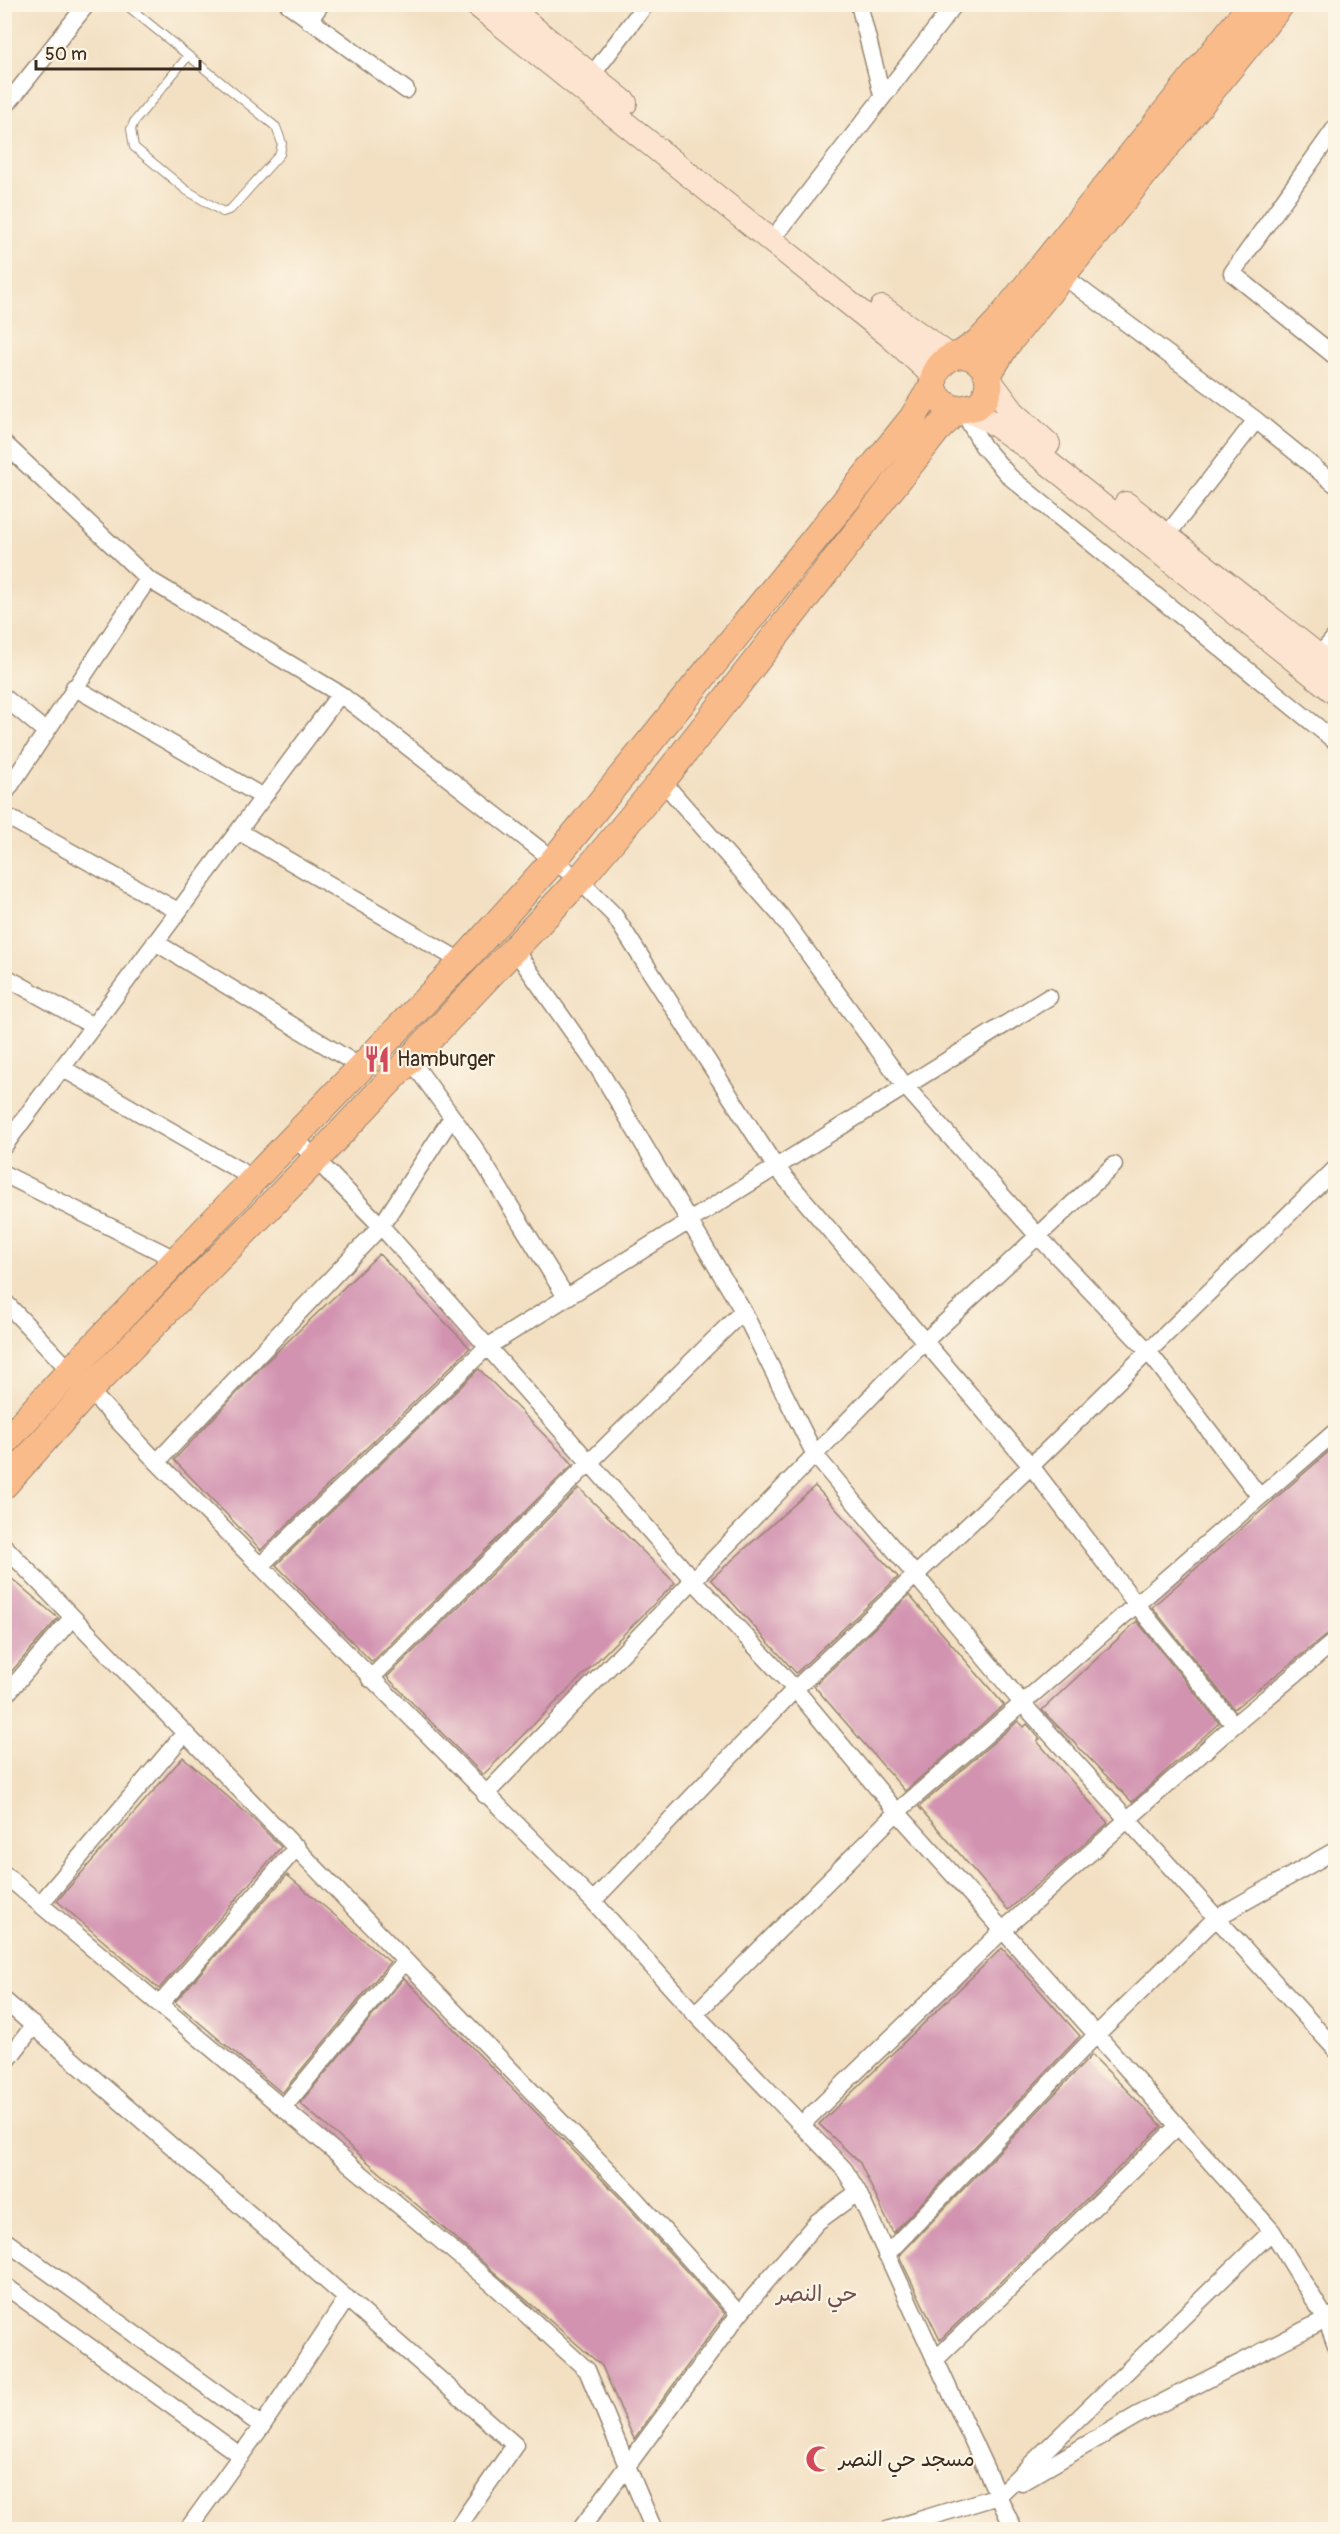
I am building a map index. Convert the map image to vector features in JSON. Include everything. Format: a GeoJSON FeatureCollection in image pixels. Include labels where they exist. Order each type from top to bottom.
{"type":"FeatureCollection","features":[{"type":"Feature","properties":{"kind":"main road"},"geometry":{"type":"LineString","coordinates":[[4,1443],[69,1371],[256,1180],[294,1137],[462,962],[553,861],[912,420],[945,368],[994,327],[1252,4]]}},
{"type":"Feature","properties":{"kind":"main road"},"geometry":{"type":"LineString","coordinates":[[4,1485],[88,1390],[317,1158],[579,880],[662,781],[936,431],[962,410],[985,398],[989,377],[1006,345],[1281,4]]}},
{"type":"Feature","properties":{"kind":"main road"},"geometry":{"type":"LineString","coordinates":[[945,368],[977,360],[989,377]]}},
{"type":"Feature","properties":{"kind":"main road"},"geometry":{"type":"LineString","coordinates":[[945,368],[941,402],[962,410]]}},
{"type":"Feature","properties":{"kind":"main road"},"geometry":{"type":"LineString","coordinates":[[824,527],[847,544]]}},
{"type":"Feature","properties":{"kind":"street"},"geometry":{"type":"LineString","coordinates":[[4,108],[87,4]]}},
{"type":"Feature","properties":{"kind":"street"},"geometry":{"type":"LineString","coordinates":[[288,4],[406,90]]}},
{"type":"Feature","properties":{"kind":"street"},"geometry":{"type":"LineString","coordinates":[[309,21],[321,4]]}},
{"type":"Feature","properties":{"kind":"street"},"geometry":{"type":"LineString","coordinates":[[476,4],[897,341],[945,368]]}},
{"type":"Feature","properties":{"kind":"street"},"geometry":{"type":"LineString","coordinates":[[504,4],[904,326],[945,368]]}},
{"type":"Feature","properties":{"kind":"street"},"geometry":{"type":"LineString","coordinates":[[592,75],[646,4]]}},
{"type":"Feature","properties":{"kind":"street"},"geometry":{"type":"LineString","coordinates":[[859,4],[882,95]]}},
{"type":"Feature","properties":{"kind":"street"},"geometry":{"type":"LineString","coordinates":[[781,228],[950,7]]}},
{"type":"Feature","properties":{"kind":"street"},"geometry":{"type":"LineString","coordinates":[[1333,139],[1232,273],[1335,357]]}},
{"type":"Feature","properties":{"kind":"street"},"geometry":{"type":"LineString","coordinates":[[1062,275],[1256,420],[1335,485]]}},
{"type":"Feature","properties":{"kind":"street"},"geometry":{"type":"LineString","coordinates":[[989,377],[1026,426],[1327,663],[1335,636]]}},
{"type":"Feature","properties":{"kind":"street"},"geometry":{"type":"LineString","coordinates":[[962,410],[989,420],[1037,453],[1335,693]]}},
{"type":"Feature","properties":{"kind":"street"},"geometry":{"type":"LineString","coordinates":[[962,410],[983,446],[1010,477],[1335,742]]}},
{"type":"Feature","properties":{"kind":"street"},"geometry":{"type":"LineString","coordinates":[[1167,535],[1256,420]]}},
{"type":"Feature","properties":{"kind":"street"},"geometry":{"type":"LineString","coordinates":[[4,443],[147,579],[340,694],[579,880],[614,915],[775,1166],[1031,1466],[1137,1605],[1233,1725]]}},
{"type":"Feature","properties":{"kind":"street"},"geometry":{"type":"LineString","coordinates":[[4,795],[147,579]]}},
{"type":"Feature","properties":{"kind":"street"},"geometry":{"type":"LineString","coordinates":[[74,687],[263,797]]}},
{"type":"Feature","properties":{"kind":"street"},"geometry":{"type":"LineString","coordinates":[[4,1146],[340,694]]}},
{"type":"Feature","properties":{"kind":"street"},"geometry":{"type":"LineString","coordinates":[[4,697],[45,731]]}},
{"type":"Feature","properties":{"kind":"street"},"geometry":{"type":"LineString","coordinates":[[662,781],[781,915],[905,1086],[1038,1236],[1148,1351],[1260,1497]]}},
{"type":"Feature","properties":{"kind":"street"},"geometry":{"type":"LineString","coordinates":[[4,815],[178,911]]}},
{"type":"Feature","properties":{"kind":"street"},"geometry":{"type":"LineString","coordinates":[[238,831],[462,962]]}},
{"type":"Feature","properties":{"kind":"street"},"geometry":{"type":"LineString","coordinates":[[155,942],[362,1067]]}},
{"type":"Feature","properties":{"kind":"street"},"geometry":{"type":"LineString","coordinates":[[514,950],[598,1068],[687,1221],[743,1311],[815,1455],[1023,1704],[1126,1821],[1335,2050]]}},
{"type":"Feature","properties":{"kind":"street"},"geometry":{"type":"LineString","coordinates":[[4,976],[93,1026]]}},
{"type":"Feature","properties":{"kind":"street"},"geometry":{"type":"LineString","coordinates":[[260,1566],[487,1347],[1049,997]]}},
{"type":"Feature","properties":{"kind":"street"},"geometry":{"type":"LineString","coordinates":[[410,1059],[474,1147],[566,1297]]}},
{"type":"Feature","properties":{"kind":"street"},"geometry":{"type":"LineString","coordinates":[[62,1068],[256,1180]]}},
{"type":"Feature","properties":{"kind":"street"},"geometry":{"type":"LineString","coordinates":[[157,1462],[381,1226],[452,1117]]}},
{"type":"Feature","properties":{"kind":"street"},"geometry":{"type":"LineString","coordinates":[[4,1118],[20,1126]]}},
{"type":"Feature","properties":{"kind":"street"},"geometry":{"type":"LineString","coordinates":[[294,1137],[381,1226],[693,1580],[795,1689],[897,1812],[1272,2231],[1331,2317],[1335,2346]]}},
{"type":"Feature","properties":{"kind":"street"},"geometry":{"type":"LineString","coordinates":[[485,1795],[924,1342],[1114,1165]]}},
{"type":"Feature","properties":{"kind":"street"},"geometry":{"type":"LineString","coordinates":[[592,1901],[795,1689],[1031,1466],[1335,1168]]}},
{"type":"Feature","properties":{"kind":"street"},"geometry":{"type":"LineString","coordinates":[[4,1174],[177,1260]]}},
{"type":"Feature","properties":{"kind":"street"},"geometry":{"type":"LineString","coordinates":[[4,1301],[157,1462],[592,1901],[694,2014],[844,2169],[858,2192],[1014,2529]]}},
{"type":"Feature","properties":{"kind":"street"},"geometry":{"type":"LineString","coordinates":[[370,1678],[743,1311]]}},
{"type":"Feature","properties":{"kind":"street"},"geometry":{"type":"LineString","coordinates":[[694,2014],[897,1812],[1335,1431]]}},
{"type":"Feature","properties":{"kind":"street"},"geometry":{"type":"LineString","coordinates":[[4,1546],[629,2192],[739,2314]]}},
{"type":"Feature","properties":{"kind":"street"},"geometry":{"type":"LineString","coordinates":[[4,1697],[72,1618]]}},
{"type":"Feature","properties":{"kind":"street"},"geometry":{"type":"LineString","coordinates":[[801,2125],[1002,1931],[1233,1725],[1335,1640]]}},
{"type":"Feature","properties":{"kind":"street"},"geometry":{"type":"LineString","coordinates":[[40,1904],[185,1732]]}},
{"type":"Feature","properties":{"kind":"street"},"geometry":{"type":"LineString","coordinates":[[160,2004],[297,1848]]}},
{"type":"Feature","properties":{"kind":"street"},"geometry":{"type":"LineString","coordinates":[[886,2255],[1096,2036],[1215,1918],[1335,1850]]}},
{"type":"Feature","properties":{"kind":"street"},"geometry":{"type":"LineString","coordinates":[[4,1874],[495,2286],[587,2370],[654,2529]]}},
{"type":"Feature","properties":{"kind":"street"},"geometry":{"type":"LineString","coordinates":[[283,2108],[405,1961]]}},
{"type":"Feature","properties":{"kind":"street"},"geometry":{"type":"LineString","coordinates":[[4,2000],[515,2445],[456,2529]]}},
{"type":"Feature","properties":{"kind":"street"},"geometry":{"type":"LineString","coordinates":[[4,2066],[34,2025]]}},
{"type":"Feature","properties":{"kind":"street"},"geometry":{"type":"LineString","coordinates":[[935,2360],[1178,2126]]}},
{"type":"Feature","properties":{"kind":"street"},"geometry":{"type":"LineString","coordinates":[[580,2529],[739,2314],[817,2222],[858,2192]]}},
{"type":"Feature","properties":{"kind":"street"},"geometry":{"type":"LineString","coordinates":[[998,2496],[1272,2231]]}},
{"type":"Feature","properties":{"kind":"street"},"geometry":{"type":"LineString","coordinates":[[4,2240],[262,2426]]}},
{"type":"Feature","properties":{"kind":"street"},"geometry":{"type":"LineString","coordinates":[[4,2285],[241,2456]]}},
{"type":"Feature","properties":{"kind":"street"},"geometry":{"type":"LineString","coordinates":[[187,2529],[262,2426],[347,2298]]}},
{"type":"Feature","properties":{"kind":"street"},"geometry":{"type":"LineString","coordinates":[[887,2529],[998,2496],[1136,2416],[1331,2317]]}},
{"type":"Feature","properties":{"kind":"lane"},"geometry":{"type":"LineString","coordinates":[[125,4],[276,128],[281,136],[280,154],[231,209],[223,212],[186,190],[134,147],[131,138],[134,122],[188,56]]}},
{"type":"Feature","properties":{"kind":"building"},"geometry":{"type":"Polygon","coordinates":[[[379,1254],[470,1348],[261,1550],[174,1460],[266,1362],[379,1254]]]}},
{"type":"Feature","properties":{"kind":"building"},"geometry":{"type":"Polygon","coordinates":[[[479,1369],[573,1464],[372,1662],[276,1565],[479,1369]]]}},
{"type":"Feature","properties":{"kind":"building"},"geometry":{"type":"Polygon","coordinates":[[[1335,1446],[1335,1628],[1234,1709],[1152,1607],[1335,1446]]]}},
{"type":"Feature","properties":{"kind":"building"},"geometry":{"type":"Polygon","coordinates":[[[815,1486],[898,1577],[796,1673],[711,1579],[815,1486]]]}},
{"type":"Feature","properties":{"kind":"building"},"geometry":{"type":"Polygon","coordinates":[[[579,1488],[675,1583],[483,1775],[387,1677],[579,1488]]]}},
{"type":"Feature","properties":{"kind":"building"},"geometry":{"type":"Polygon","coordinates":[[[4,1572],[58,1618],[4,1680],[4,1572]]]}},
{"type":"Feature","properties":{"kind":"building"},"geometry":{"type":"Polygon","coordinates":[[[909,1595],[1004,1705],[905,1791],[814,1686],[909,1595]]]}},
{"type":"Feature","properties":{"kind":"building"},"geometry":{"type":"Polygon","coordinates":[[[1137,1621],[1219,1723],[1132,1802],[1042,1710],[1137,1621]]]}},
{"type":"Feature","properties":{"kind":"building"},"geometry":{"type":"Polygon","coordinates":[[[1018,1721],[1024,1727],[1027,1724],[1040,1739],[1037,1741],[1108,1823],[1008,1910],[919,1807],[1018,1721]]]}},
{"type":"Feature","properties":{"kind":"building"},"geometry":{"type":"Polygon","coordinates":[[[183,1757],[281,1847],[159,1989],[57,1901],[183,1757]]]}},
{"type":"Feature","properties":{"kind":"building"},"geometry":{"type":"Polygon","coordinates":[[[287,1875],[390,1962],[282,2093],[175,2002],[287,1875]]]}},
{"type":"Feature","properties":{"kind":"building"},"geometry":{"type":"Polygon","coordinates":[[[1002,1948],[1080,2036],[893,2233],[860,2163],[819,2124],[1002,1948]]]}},
{"type":"Feature","properties":{"kind":"building"},"geometry":{"type":"Polygon","coordinates":[[[404,1978],[621,2199],[725,2314],[634,2439],[602,2366],[300,2103],[404,1978]]]}},
{"type":"Feature","properties":{"kind":"building"},"geometry":{"type":"Polygon","coordinates":[[[1092,2055],[1162,2126],[940,2340],[899,2256],[1092,2055]]]}},
{"type":"Feature","properties":{"kind":"place","name":"Hamburger"},"geometry":{"type":"Point","coordinates":[377,1059]}},
{"type":"Feature","properties":{"kind":"place","name":"مسجد حي النصر"},"geometry":{"type":"Point","coordinates":[819,2459]}},
{"type":"Feature","properties":{"kind":"district","name":"حي النصر"},"geometry":{"type":"Point","coordinates":[817,2293]}}]}
